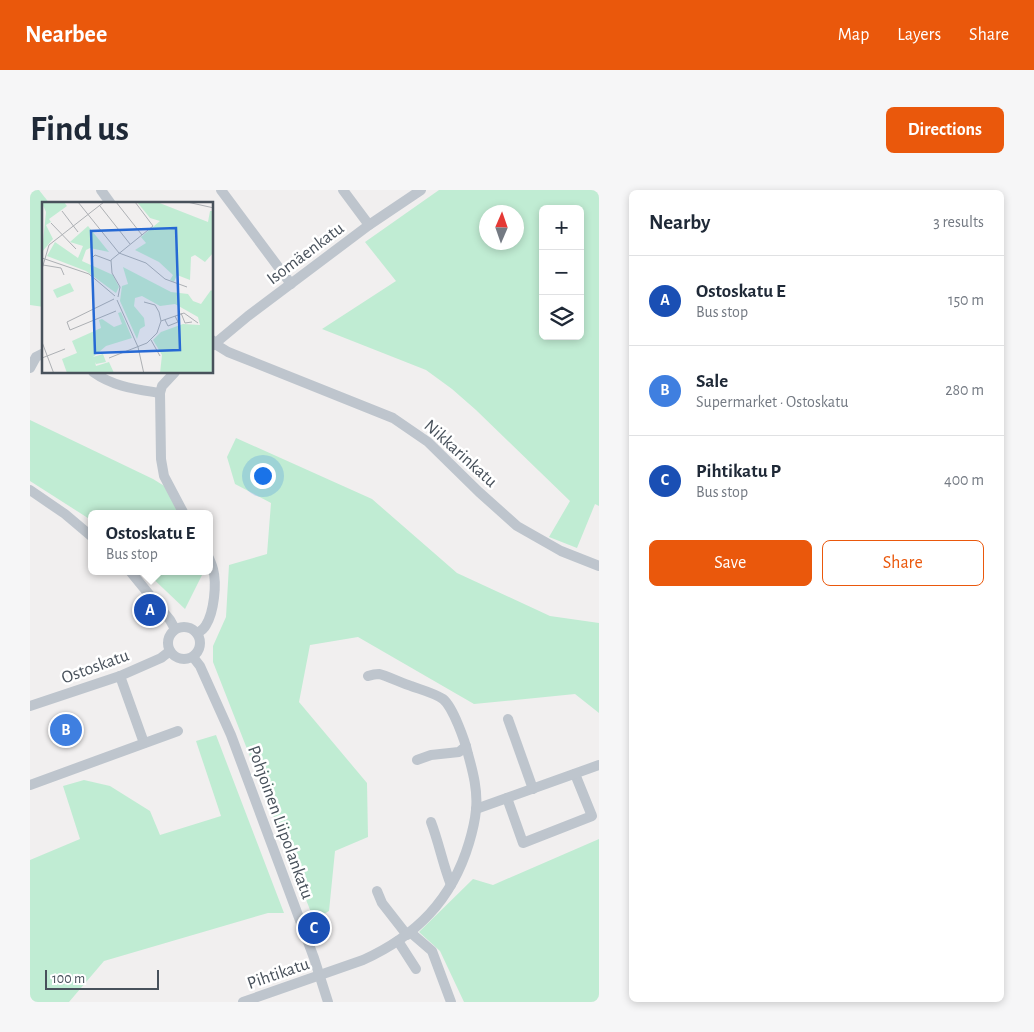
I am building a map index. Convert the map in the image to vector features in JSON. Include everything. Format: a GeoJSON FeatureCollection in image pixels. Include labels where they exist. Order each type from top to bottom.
{"type":"FeatureCollection","features":[{"type":"Feature","properties":{"kind":"street"},"geometry":{"type":"LineString","coordinates":[[101,190],[110,202]]}},
{"type":"Feature","properties":{"kind":"street"},"geometry":{"type":"LineString","coordinates":[[221,190],[291,284]]}},
{"type":"Feature","properties":{"kind":"street"},"geometry":{"type":"LineString","coordinates":[[343,190],[369,225]]}},
{"type":"Feature","properties":{"kind":"street","name":"Isomäenkatu"},"geometry":{"type":"LineString","coordinates":[[214,342],[369,225],[421,190]]}},
{"type":"Feature","properties":{"kind":"street","name":"Nikkarinkatu"},"geometry":{"type":"LineString","coordinates":[[214,344],[228,352],[394,418],[428,442],[517,526],[561,551],[599,566]]}},
{"type":"Feature","properties":{"kind":"street"},"geometry":{"type":"LineString","coordinates":[[30,368],[36,357],[42,354]]}},
{"type":"Feature","properties":{"kind":"street"},"geometry":{"type":"LineString","coordinates":[[96,374],[104,380],[124,387],[160,392]]}},
{"type":"Feature","properties":{"kind":"street"},"geometry":{"type":"LineString","coordinates":[[173,374],[162,386],[160,392],[161,459],[164,476],[182,510]]}},
{"type":"Feature","properties":{"kind":"street"},"geometry":{"type":"LineString","coordinates":[[30,490],[65,514],[88,533]]}},
{"type":"Feature","properties":{"kind":"street"},"geometry":{"type":"LineString","coordinates":[[197,633],[207,624],[212,611],[213,570]]}},
{"type":"Feature","properties":{"kind":"street"},"geometry":{"type":"LineString","coordinates":[[133,575],[170,620],[175,629]]}},
{"type":"Feature","properties":{"kind":"street"},"geometry":{"type":"LineString","coordinates":[[182,626],[192,628],[197,633],[200,645],[199,650],[193,657],[180,659],[173,656],[167,646],[170,633],[182,626]]}},
{"type":"Feature","properties":{"kind":"street","name":"Ostoskatu"},"geometry":{"type":"LineString","coordinates":[[30,706],[120,676],[161,658],[170,652]]}},
{"type":"Feature","properties":{"kind":"street","name":"Pohjoinen Liipolankatu"},"geometry":{"type":"LineString","coordinates":[[193,657],[200,666],[231,735],[320,975],[328,1002]]}},
{"type":"Feature","properties":{"kind":"street","name":"Pihtikatu"},"geometry":{"type":"LineString","coordinates":[[243,1002],[382,952],[430,915],[451,885],[464,857],[473,828],[476,810],[475,780],[466,746],[453,712],[444,700],[425,691],[380,674],[368,676]]}},
{"type":"Feature","properties":{"kind":"street"},"geometry":{"type":"LineString","coordinates":[[120,676],[144,743]]}},
{"type":"Feature","properties":{"kind":"street"},"geometry":{"type":"LineString","coordinates":[[508,718],[533,789]]}},
{"type":"Feature","properties":{"kind":"street"},"geometry":{"type":"LineString","coordinates":[[30,785],[178,731]]}},
{"type":"Feature","properties":{"kind":"street"},"geometry":{"type":"LineString","coordinates":[[417,760],[431,755],[459,752],[466,746]]}},
{"type":"Feature","properties":{"kind":"street"},"geometry":{"type":"LineString","coordinates":[[476,810],[599,765]]}},
{"type":"Feature","properties":{"kind":"street"},"geometry":{"type":"LineString","coordinates":[[507,798],[523,843],[592,816],[575,774]]}},
{"type":"Feature","properties":{"kind":"street"},"geometry":{"type":"LineString","coordinates":[[431,822],[451,885]]}},
{"type":"Feature","properties":{"kind":"street"},"geometry":{"type":"LineString","coordinates":[[377,891],[382,903],[405,936],[416,969]]}},
{"type":"Feature","properties":{"kind":"street"},"geometry":{"type":"LineString","coordinates":[[405,936],[432,952],[451,1002]]}},
{"type":"Feature","properties":{"kind":"green space"},"geometry":{"type":"Polygon","coordinates":[[[30,190],[39,190],[48,202],[42,202],[42,307],[30,305],[30,190]]]}},
{"type":"Feature","properties":{"kind":"green space"},"geometry":{"type":"Polygon","coordinates":[[[439,190],[599,190],[599,506],[595,504],[577,548],[549,537],[570,501],[452,389],[426,370],[322,329],[396,281],[365,242],[439,190]]]}},
{"type":"Feature","properties":{"kind":"green space"},"geometry":{"type":"Polygon","coordinates":[[[30,420],[153,479],[166,487],[177,510],[88,510],[88,518],[30,481],[30,420]]]}},
{"type":"Feature","properties":{"kind":"green space"},"geometry":{"type":"Polygon","coordinates":[[[236,438],[372,499],[457,573],[550,616],[599,623],[599,713],[575,694],[474,704],[358,637],[310,645],[299,702],[367,783],[368,837],[335,851],[329,911],[314,920],[213,662],[213,646],[226,617],[229,565],[267,554],[271,503],[235,484],[227,457],[236,438]]]}},
{"type":"Feature","properties":{"kind":"green space"},"geometry":{"type":"Polygon","coordinates":[[[149,575],[202,575],[185,609],[149,575]]]}},
{"type":"Feature","properties":{"kind":"green space"},"geometry":{"type":"Polygon","coordinates":[[[216,735],[284,913],[268,913],[104,961],[69,1002],[30,1002],[30,860],[80,839],[63,786],[84,780],[110,786],[150,811],[160,835],[221,816],[196,741],[216,735]]]}},
{"type":"Feature","properties":{"kind":"green space"},"geometry":{"type":"Polygon","coordinates":[[[599,839],[599,1002],[464,1002],[440,951],[419,932],[473,879],[493,885],[599,839]]]}},
{"type":"Feature","properties":{"kind":"place","name":"Ostoskatu E"},"geometry":{"type":"Point","coordinates":[150,610]}},
{"type":"Feature","properties":{"kind":"place","name":"Sale"},"geometry":{"type":"Point","coordinates":[66,730]}},
{"type":"Feature","properties":{"kind":"place","name":"Pihtikatu P"},"geometry":{"type":"Point","coordinates":[314,928]}}]}
